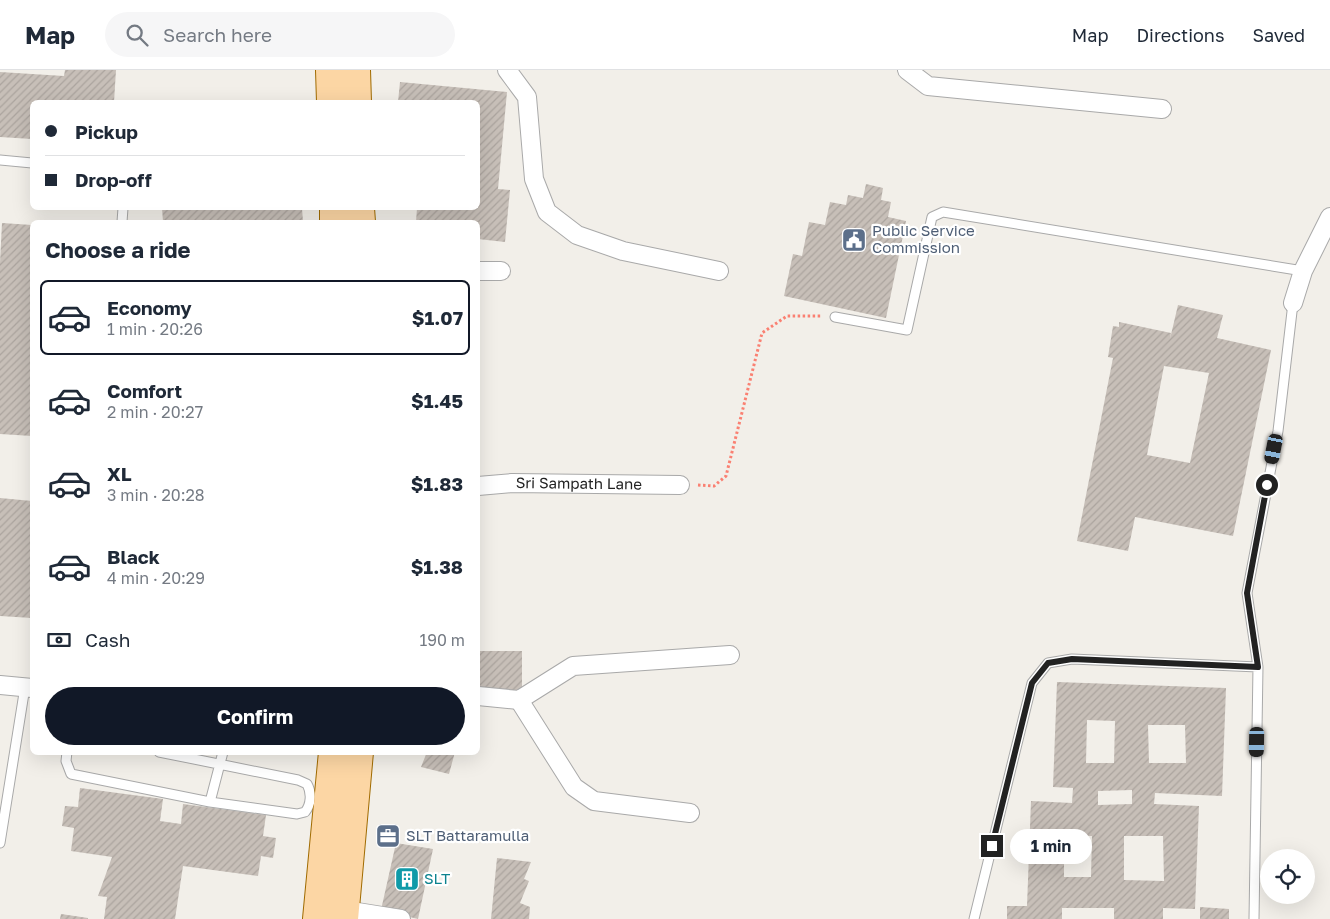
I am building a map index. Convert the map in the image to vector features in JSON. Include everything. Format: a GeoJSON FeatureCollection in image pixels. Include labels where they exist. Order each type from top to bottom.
{"type":"FeatureCollection","features":[{"type":"Feature","properties":{"kind":"main road"},"geometry":{"type":"LineString","coordinates":[[330,70],[331,100]]}},
{"type":"Feature","properties":{"kind":"main road"},"geometry":{"type":"LineString","coordinates":[[356,70],[357,100]]}},
{"type":"Feature","properties":{"kind":"main road"},"geometry":{"type":"LineString","coordinates":[[317,919],[333,755]]}},
{"type":"Feature","properties":{"kind":"main road"},"geometry":{"type":"LineString","coordinates":[[345,914],[359,755]]}},
{"type":"Feature","properties":{"kind":"street"},"geometry":{"type":"LineString","coordinates":[[507,70],[527,97],[534,178],[547,212],[577,235],[623,251],[719,272]]}},
{"type":"Feature","properties":{"kind":"street"},"geometry":{"type":"LineString","coordinates":[[907,70],[928,86],[1162,108]]}},
{"type":"Feature","properties":{"kind":"street"},"geometry":{"type":"LineString","coordinates":[[1293,303],[1303,271],[1330,218]]}},
{"type":"Feature","properties":{"kind":"street"},"geometry":{"type":"LineString","coordinates":[[480,271],[501,270]]}},
{"type":"Feature","properties":{"kind":"street","name":"Sri Sampath Lane"},"geometry":{"type":"LineString","coordinates":[[480,486],[512,484],[680,485]]}},
{"type":"Feature","properties":{"kind":"street"},"geometry":{"type":"LineString","coordinates":[[480,696],[519,700],[572,666],[730,655]]}},
{"type":"Feature","properties":{"kind":"street"},"geometry":{"type":"LineString","coordinates":[[0,685],[29,688]]}},
{"type":"Feature","properties":{"kind":"street"},"geometry":{"type":"LineString","coordinates":[[519,700],[574,787],[594,802],[690,813]]}},
{"type":"Feature","properties":{"kind":"street"},"geometry":{"type":"LineString","coordinates":[[345,914],[400,919]]}},
{"type":"Feature","properties":{"kind":"lane"},"geometry":{"type":"LineString","coordinates":[[0,160],[30,163]]}},
{"type":"Feature","properties":{"kind":"lane"},"geometry":{"type":"LineString","coordinates":[[835,316],[908,330],[932,217],[943,212],[1303,271]]}},
{"type":"Feature","properties":{"kind":"lane"},"geometry":{"type":"LineString","coordinates":[[1254,919],[1258,667],[1247,593],[1278,431],[1293,303]]}},
{"type":"Feature","properties":{"kind":"lane"},"geometry":{"type":"LineString","coordinates":[[974,919],[1032,683],[1048,663],[1072,659],[1258,667]]}},
{"type":"Feature","properties":{"kind":"lane"},"geometry":{"type":"LineString","coordinates":[[0,843],[29,688]]}},
{"type":"Feature","properties":{"kind":"lane"},"geometry":{"type":"LineString","coordinates":[[67,755],[66,761],[71,774],[210,802],[296,814],[305,812],[309,808],[310,790],[307,784],[174,755]]}},
{"type":"Feature","properties":{"kind":"lane"},"geometry":{"type":"LineString","coordinates":[[210,802],[223,755]]}},
{"type":"Feature","properties":{"kind":"path"},"geometry":{"type":"LineString","coordinates":[[680,485],[714,486],[726,476],[762,333],[787,316],[835,316]]}},
{"type":"Feature","properties":{"kind":"building"},"geometry":{"type":"Polygon","coordinates":[[[65,70],[116,70],[114,100],[30,100],[30,139],[0,137],[0,72],[64,76],[65,70]]]}},
{"type":"Feature","properties":{"kind":"building"},"geometry":{"type":"Polygon","coordinates":[[[400,82],[507,92],[498,189],[510,190],[505,242],[480,239],[480,220],[416,220],[417,210],[480,210],[480,100],[398,100],[400,82]]]}},
{"type":"Feature","properties":{"kind":"building","name":"Public Service Commission"},"geometry":{"type":"Polygon","coordinates":[[[866,184],[883,188],[881,200],[891,202],[888,217],[906,221],[886,318],[784,296],[793,254],[802,256],[809,222],[825,225],[830,202],[846,205],[848,195],[863,198],[866,184]]]}},
{"type":"Feature","properties":{"kind":"building"},"geometry":{"type":"Polygon","coordinates":[[[162,210],[302,210],[303,220],[163,220],[162,210]]]}},
{"type":"Feature","properties":{"kind":"building"},"geometry":{"type":"Polygon","coordinates":[[[2,223],[30,225],[30,436],[0,434],[0,263],[2,223]]]}},
{"type":"Feature","properties":{"kind":"building"},"geometry":{"type":"Polygon","coordinates":[[[1178,305],[1223,315],[1217,338],[1271,350],[1233,536],[1135,517],[1128,551],[1077,541],[1113,358],[1108,357],[1113,326],[1119,327],[1119,322],[1171,333],[1170,339],[1178,305]],[[1164,366],[1147,455],[1190,463],[1209,373],[1164,366]]]}},
{"type":"Feature","properties":{"kind":"building"},"geometry":{"type":"Polygon","coordinates":[[[0,498],[30,501],[30,618],[0,616],[0,498]]]}},
{"type":"Feature","properties":{"kind":"building"},"geometry":{"type":"Polygon","coordinates":[[[480,651],[522,651],[522,691],[480,692],[480,651]]]}},
{"type":"Feature","properties":{"kind":"building"},"geometry":{"type":"Polygon","coordinates":[[[1057,682],[1226,688],[1222,796],[1155,793],[1154,804],[1199,806],[1195,909],[1163,908],[1163,919],[1114,919],[1114,908],[1062,908],[1062,919],[1007,919],[1007,906],[1027,906],[1031,801],[1072,803],[1073,788],[1053,787],[1057,682]],[[1087,720],[1086,763],[1114,763],[1115,721],[1087,720]],[[1148,725],[1149,763],[1186,763],[1185,725],[1148,725]],[[1132,790],[1098,791],[1098,805],[1132,804],[1132,790]],[[1064,836],[1064,877],[1091,877],[1092,836],[1064,836]],[[1124,836],[1124,880],[1164,881],[1163,836],[1124,836]]]}},
{"type":"Feature","properties":{"kind":"building"},"geometry":{"type":"Polygon","coordinates":[[[426,755],[454,755],[449,774],[421,767],[426,755]]]}},
{"type":"Feature","properties":{"kind":"building"},"geometry":{"type":"Polygon","coordinates":[[[80,788],[163,799],[160,821],[181,824],[183,804],[266,815],[263,836],[276,838],[273,858],[261,856],[258,876],[183,866],[175,919],[104,919],[107,897],[98,896],[112,857],[71,851],[74,828],[62,826],[65,806],[78,807],[80,788]]]}},
{"type":"Feature","properties":{"kind":"building","name":"SLT"},"geometry":{"type":"Polygon","coordinates":[[[396,843],[433,849],[418,919],[381,910],[396,843]]]}},
{"type":"Feature","properties":{"kind":"building"},"geometry":{"type":"Polygon","coordinates":[[[497,858],[531,862],[524,879],[529,881],[520,903],[530,907],[529,919],[491,919],[497,858]]]}},
{"type":"Feature","properties":{"kind":"building"},"geometry":{"type":"Polygon","coordinates":[[[1200,907],[1229,909],[1229,919],[1200,919],[1200,907]]]}},
{"type":"Feature","properties":{"kind":"building"},"geometry":{"type":"Polygon","coordinates":[[[61,914],[88,918],[88,919],[60,919],[61,914]]]}},
{"type":"Feature","properties":{"kind":"place","name":"Public Service Commission"},"geometry":{"type":"Point","coordinates":[854,240]}},
{"type":"Feature","properties":{"kind":"place","name":"SLT Battaramulla"},"geometry":{"type":"Point","coordinates":[388,836]}},
{"type":"Feature","properties":{"kind":"place","name":"SLT"},"geometry":{"type":"Point","coordinates":[407,879]}},
{"type":"Feature","properties":{"kind":"route"},"geometry":{"type":"LineString","coordinates":[[992,846],[1032,683],[1048,663],[1072,659],[1258,667],[1247,593],[1267,485]]}}]}
